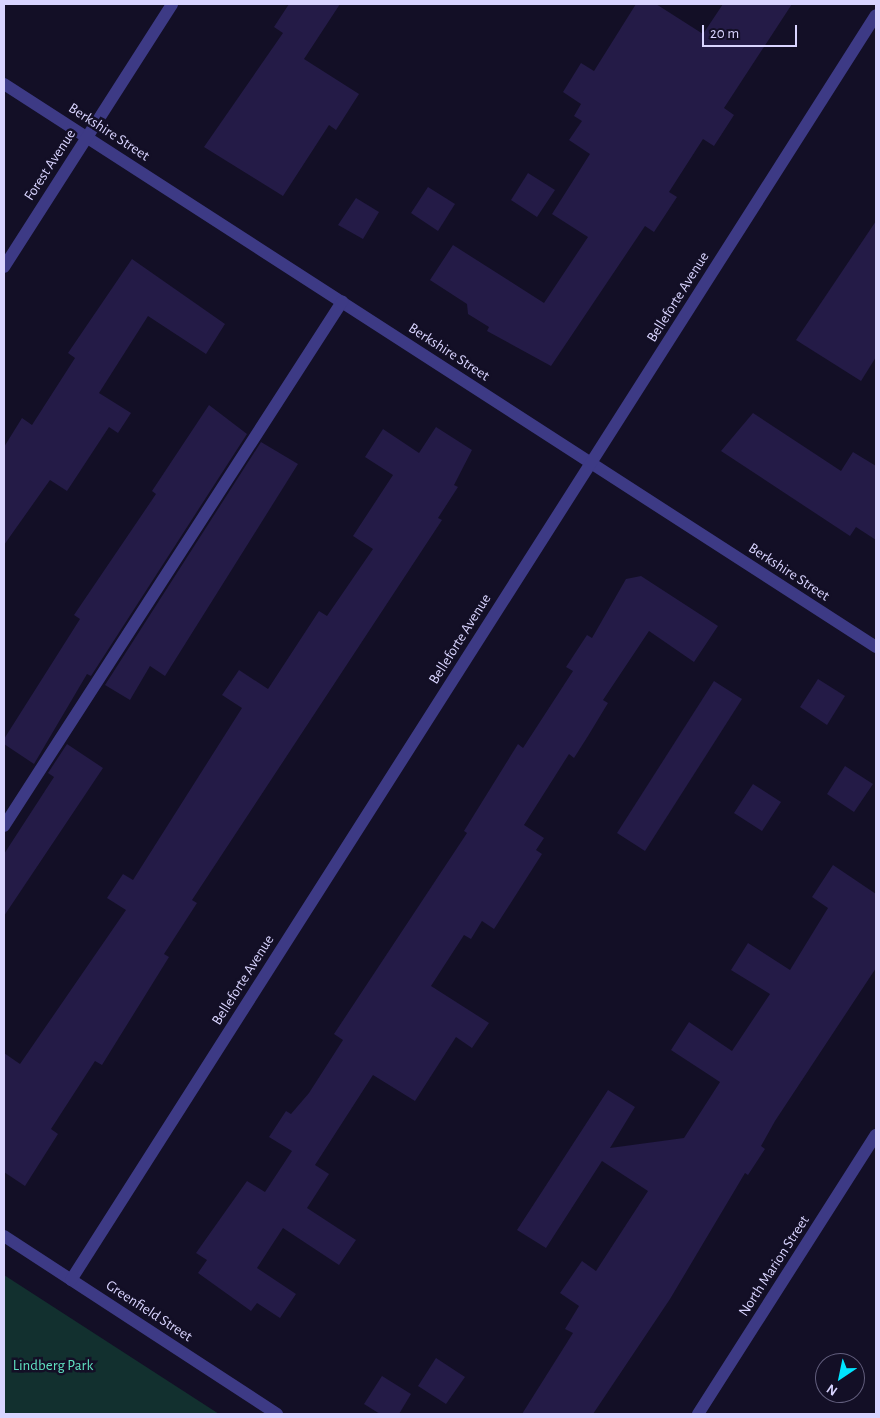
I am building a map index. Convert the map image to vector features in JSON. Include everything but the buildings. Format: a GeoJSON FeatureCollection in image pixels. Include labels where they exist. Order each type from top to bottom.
{"type":"FeatureCollection","features":[{"type":"Feature","properties":{"kind":"street","name":"Forest Avenue"},"geometry":{"type":"LineString","coordinates":[[4,267],[172,4]]}},
{"type":"Feature","properties":{"kind":"street","name":"Belleforte Avenue"},"geometry":{"type":"LineString","coordinates":[[71,1280],[876,15]]}},
{"type":"Feature","properties":{"kind":"street","name":"Berkshire Street"},"geometry":{"type":"LineString","coordinates":[[4,84],[876,648]]}},
{"type":"Feature","properties":{"kind":"street"},"geometry":{"type":"LineString","coordinates":[[4,826],[342,302]]}},
{"type":"Feature","properties":{"kind":"street","name":"North Marion Street"},"geometry":{"type":"LineString","coordinates":[[698,1414],[876,1135]]}},
{"type":"Feature","properties":{"kind":"street","name":"Greenfield Street"},"geometry":{"type":"LineString","coordinates":[[4,1236],[277,1414]]}},
{"type":"Feature","properties":{"kind":"green space","name":"Lindberg Park"},"geometry":{"type":"Polygon","coordinates":[[[4,1275],[219,1414],[4,1414],[4,1275]]]}}]}
